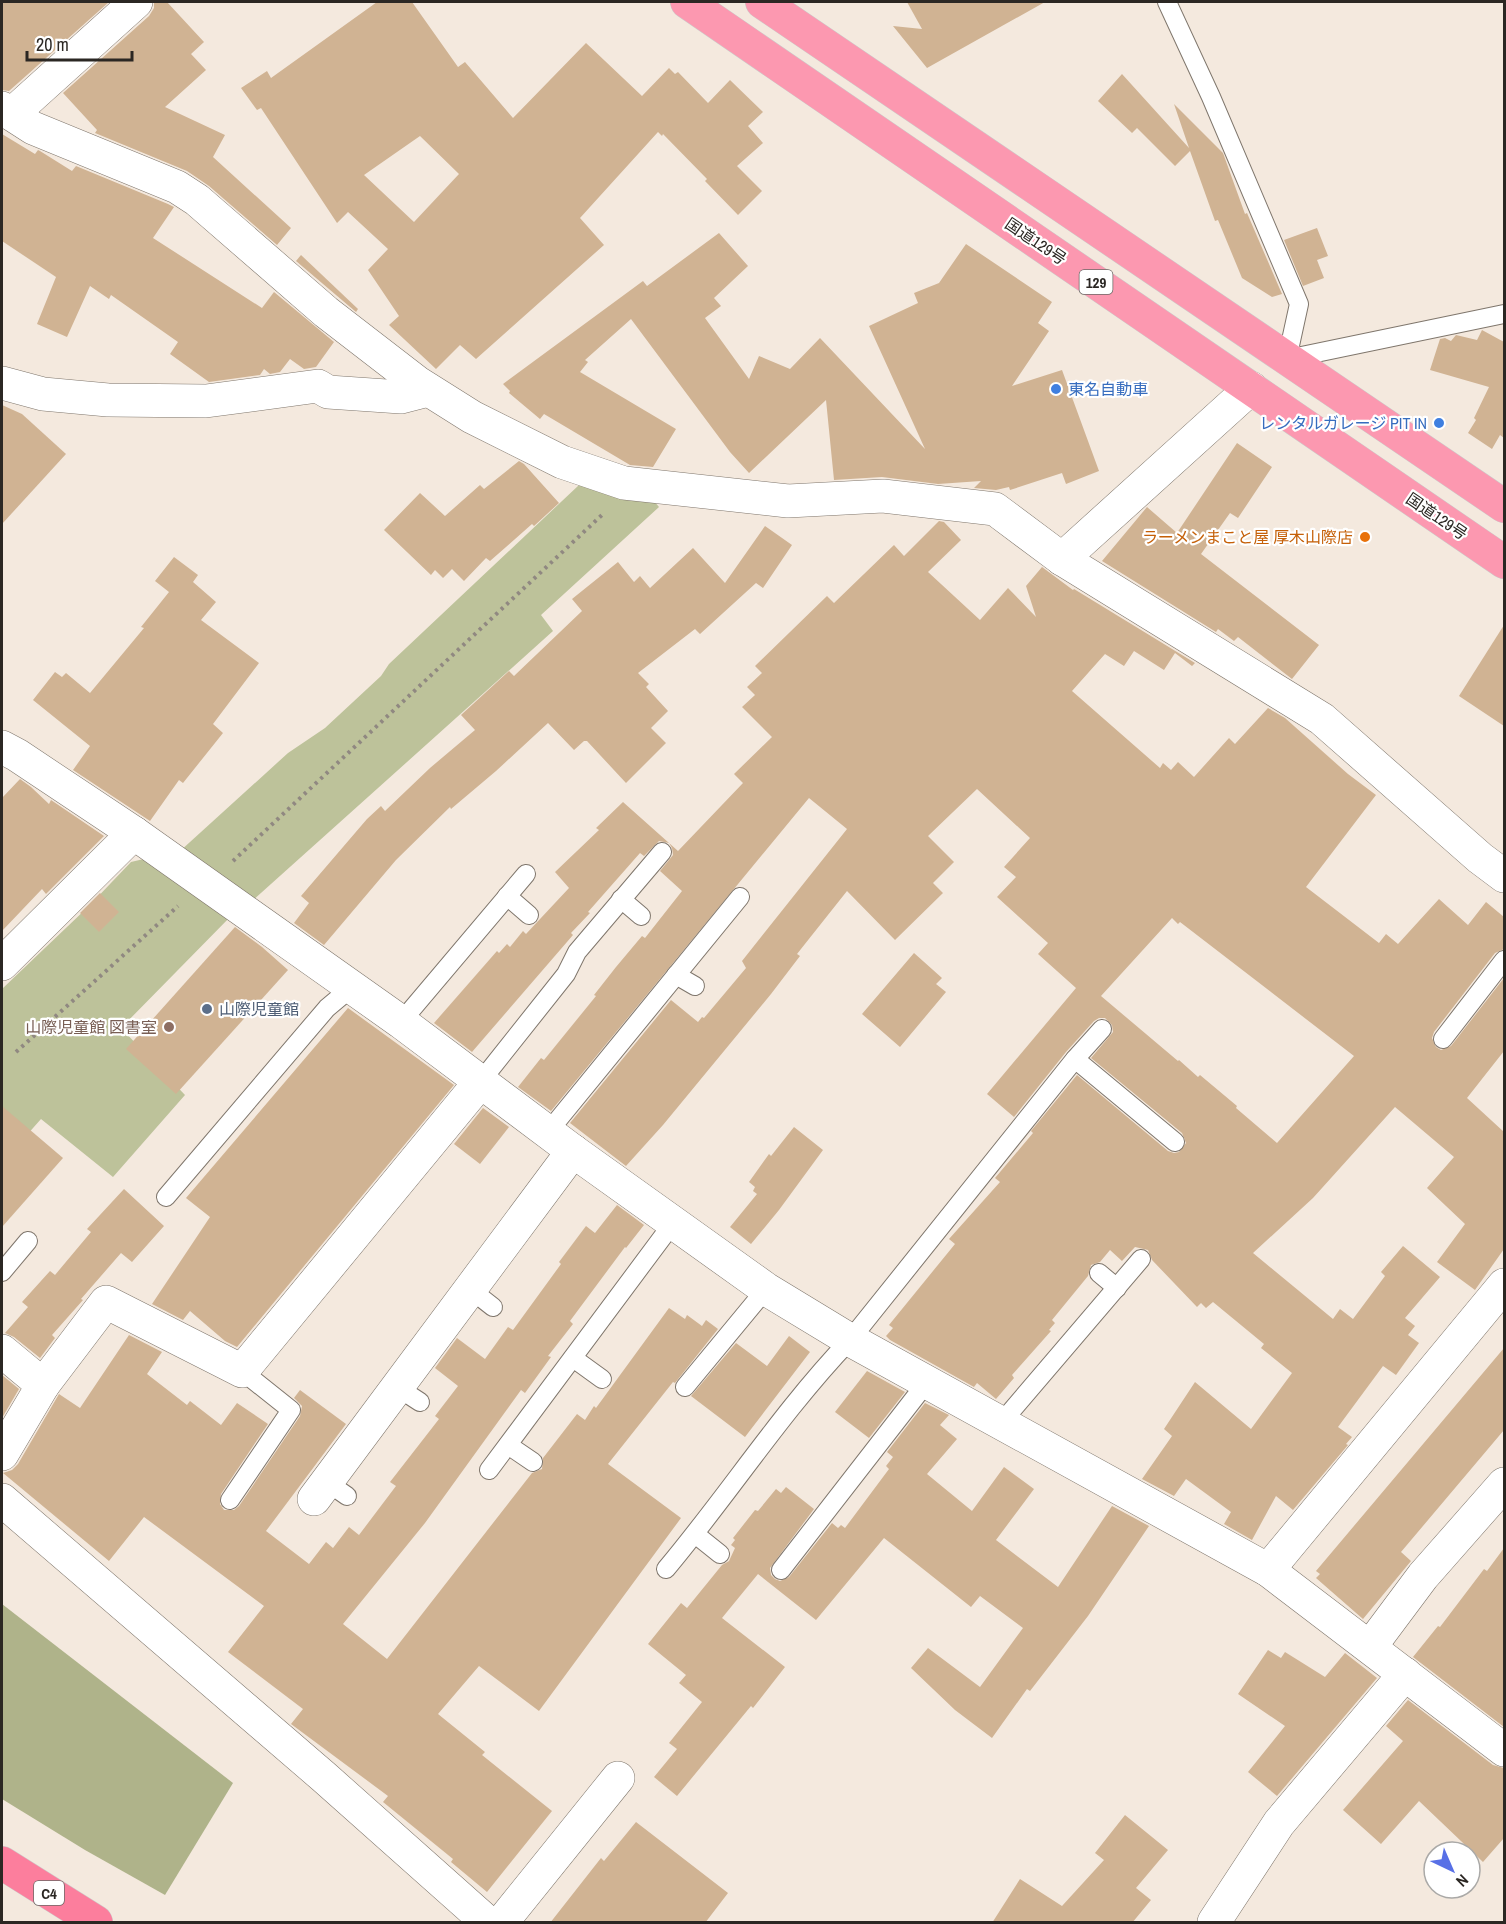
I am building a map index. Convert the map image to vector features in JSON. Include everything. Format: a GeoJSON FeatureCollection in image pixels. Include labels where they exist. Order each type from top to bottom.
{"type":"FeatureCollection","features":[{"type":"Feature","properties":{"kind":"highway","name":"国道129号"},"geometry":{"type":"LineString","coordinates":[[687,2],[1504,562]]}},
{"type":"Feature","properties":{"kind":"highway","name":"129"},"geometry":{"type":"LineString","coordinates":[[762,2],[1504,506]]}},
{"type":"Feature","properties":{"kind":"highway","name":"C4"},"geometry":{"type":"LineString","coordinates":[[2,1863],[96,1923]]}},
{"type":"Feature","properties":{"kind":"street"},"geometry":{"type":"LineString","coordinates":[[136,2],[7,111],[33,128],[177,187],[197,200],[326,312],[428,390],[472,417],[562,462],[624,483],[788,501],[883,496],[995,509],[1062,559],[1322,719],[1480,858],[1504,876]]}},
{"type":"Feature","properties":{"kind":"street"},"geometry":{"type":"LineString","coordinates":[[2,383],[43,394],[108,400],[206,401],[318,386],[327,392],[401,396],[428,390]]}},
{"type":"Feature","properties":{"kind":"street"},"geometry":{"type":"LineString","coordinates":[[1062,559],[1251,388]]}},
{"type":"Feature","properties":{"kind":"street"},"geometry":{"type":"LineString","coordinates":[[2,747],[134,833],[352,987],[766,1289],[850,1340],[1268,1570],[1503,1745]]}},
{"type":"Feature","properties":{"kind":"street"},"geometry":{"type":"LineString","coordinates":[[2,964],[134,833]]}},
{"type":"Feature","properties":{"kind":"street"},"geometry":{"type":"LineString","coordinates":[[2,1454],[43,1385],[106,1302],[242,1371],[481,1081]]}},
{"type":"Feature","properties":{"kind":"street"},"geometry":{"type":"LineString","coordinates":[[329,1492],[408,1395],[481,1298],[561,1141]]}},
{"type":"Feature","properties":{"kind":"street"},"geometry":{"type":"LineString","coordinates":[[1268,1570],[1504,1285]]}},
{"type":"Feature","properties":{"kind":"street"},"geometry":{"type":"LineString","coordinates":[[2,1351],[43,1385]]}},
{"type":"Feature","properties":{"kind":"street"},"geometry":{"type":"LineString","coordinates":[[1370,1647],[1423,1576],[1504,1484]]}},
{"type":"Feature","properties":{"kind":"street"},"geometry":{"type":"LineString","coordinates":[[2,1500],[324,1777],[487,1923]]}},
{"type":"Feature","properties":{"kind":"street"},"geometry":{"type":"LineString","coordinates":[[1214,1923],[1279,1823],[1405,1674]]}},
{"type":"Feature","properties":{"kind":"street"},"geometry":{"type":"LineString","coordinates":[[502,1923],[618,1778]]}},
{"type":"Feature","properties":{"kind":"lane"},"geometry":{"type":"LineString","coordinates":[[1167,2],[1211,97],[1299,304],[1287,359],[1504,314]]}},
{"type":"Feature","properties":{"kind":"lane"},"geometry":{"type":"LineString","coordinates":[[481,1081],[566,974],[577,952],[662,852]]}},
{"type":"Feature","properties":{"kind":"lane"},"geometry":{"type":"LineString","coordinates":[[401,1022],[526,874]]}},
{"type":"Feature","properties":{"kind":"lane"},"geometry":{"type":"LineString","coordinates":[[507,896],[529,915]]}},
{"type":"Feature","properties":{"kind":"lane"},"geometry":{"type":"LineString","coordinates":[[561,1141],[676,975],[740,897]]}},
{"type":"Feature","properties":{"kind":"lane"},"geometry":{"type":"LineString","coordinates":[[621,899],[641,916]]}},
{"type":"Feature","properties":{"kind":"lane"},"geometry":{"type":"LineString","coordinates":[[1443,1039],[1504,960]]}},
{"type":"Feature","properties":{"kind":"lane"},"geometry":{"type":"LineString","coordinates":[[676,975],[695,986]]}},
{"type":"Feature","properties":{"kind":"lane"},"geometry":{"type":"LineString","coordinates":[[166,1197],[327,1008],[352,987]]}},
{"type":"Feature","properties":{"kind":"lane"},"geometry":{"type":"LineString","coordinates":[[666,1569],[758,1465],[821,1371],[850,1340],[1075,1059],[1102,1029]]}},
{"type":"Feature","properties":{"kind":"lane"},"geometry":{"type":"LineString","coordinates":[[1075,1059],[1175,1142]]}},
{"type":"Feature","properties":{"kind":"lane"},"geometry":{"type":"LineString","coordinates":[[489,1470],[673,1223]]}},
{"type":"Feature","properties":{"kind":"lane"},"geometry":{"type":"LineString","coordinates":[[2,1272],[28,1242]]}},
{"type":"Feature","properties":{"kind":"lane"},"geometry":{"type":"LineString","coordinates":[[1001,1423],[1141,1260]]}},
{"type":"Feature","properties":{"kind":"lane"},"geometry":{"type":"LineString","coordinates":[[1099,1273],[1117,1288]]}},
{"type":"Feature","properties":{"kind":"lane"},"geometry":{"type":"LineString","coordinates":[[685,1387],[766,1289]]}},
{"type":"Feature","properties":{"kind":"lane"},"geometry":{"type":"LineString","coordinates":[[573,1358],[602,1379]]}},
{"type":"Feature","properties":{"kind":"lane"},"geometry":{"type":"LineString","coordinates":[[230,1500],[291,1410],[242,1371]]}},
{"type":"Feature","properties":{"kind":"lane"},"geometry":{"type":"LineString","coordinates":[[781,1570],[927,1382]]}},
{"type":"Feature","properties":{"kind":"lane"},"geometry":{"type":"LineString","coordinates":[[508,1445],[533,1462]]}},
{"type":"Feature","properties":{"kind":"lane"},"geometry":{"type":"LineString","coordinates":[[695,1534],[720,1554]]}},
{"type":"Feature","properties":{"kind":"path"},"geometry":{"type":"LineString","coordinates":[[16,1052],[205,884],[614,504],[624,483]]}},
{"type":"Feature","properties":{"kind":"green space"},"geometry":{"type":"Polygon","coordinates":[[[579,485],[623,498],[654,501],[659,507],[541,615],[553,631],[251,902],[179,852],[288,753],[325,728],[381,676],[389,664],[579,485]]]}},
{"type":"Feature","properties":{"kind":"green space"},"geometry":{"type":"Polygon","coordinates":[[[148,858],[232,915],[121,1028],[185,1095],[113,1177],[41,1119],[2,1163],[2,989],[89,906],[131,862],[148,858]]]}},
{"type":"Feature","properties":{"kind":"green space"},"geometry":{"type":"Polygon","coordinates":[[[2,1604],[233,1783],[165,1895],[85,1850],[2,1799],[2,1604]]]}},
{"type":"Feature","properties":{"kind":"building"},"geometry":{"type":"Polygon","coordinates":[[[2,2],[109,2],[9,91],[2,90],[2,2]]]}},
{"type":"Feature","properties":{"kind":"building"},"geometry":{"type":"Polygon","coordinates":[[[154,2],[167,2],[204,42],[191,54],[206,70],[165,107],[225,135],[213,157],[291,228],[277,245],[209,186],[187,171],[95,133],[97,130],[63,93],[149,16],[154,8],[154,2]]]}},
{"type":"Feature","properties":{"kind":"building"},"geometry":{"type":"Polygon","coordinates":[[[377,2],[412,2],[458,67],[465,62],[513,118],[586,43],[642,96],[669,68],[675,74],[678,72],[708,103],[730,80],[763,112],[748,126],[763,143],[737,166],[762,191],[738,215],[705,181],[707,179],[663,134],[662,136],[658,132],[580,218],[604,245],[476,359],[460,345],[436,369],[389,325],[399,316],[368,270],[388,249],[348,212],[337,223],[261,108],[257,110],[241,88],[267,71],[271,78],[377,2]],[[420,136],[364,175],[414,222],[459,174],[420,136]]]}},
{"type":"Feature","properties":{"kind":"building"},"geometry":{"type":"Polygon","coordinates":[[[907,2],[1045,2],[927,68],[893,26],[922,29],[907,2]]]}},
{"type":"Feature","properties":{"kind":"building"},"geometry":{"type":"Polygon","coordinates":[[[1122,74],[1189,148],[1174,104],[1223,153],[1245,214],[1247,213],[1282,294],[1272,297],[1242,278],[1218,220],[1215,221],[1190,151],[1175,166],[1137,128],[1132,133],[1098,101],[1122,74]]]}},
{"type":"Feature","properties":{"kind":"building"},"geometry":{"type":"Polygon","coordinates":[[[2,134],[35,154],[38,150],[40,151],[72,171],[76,166],[174,207],[153,238],[262,308],[274,292],[334,342],[316,367],[304,369],[290,359],[280,372],[270,374],[264,369],[260,375],[209,382],[170,354],[178,342],[111,295],[109,299],[90,286],[67,337],[37,324],[56,277],[2,241],[2,134]]]}},
{"type":"Feature","properties":{"kind":"building"},"geometry":{"type":"Polygon","coordinates":[[[1317,228],[1328,256],[1317,260],[1324,278],[1303,286],[1284,240],[1317,228]]]}},
{"type":"Feature","properties":{"kind":"building"},"geometry":{"type":"Polygon","coordinates":[[[719,233],[748,266],[714,298],[721,306],[705,318],[749,379],[759,356],[790,369],[820,338],[925,449],[869,326],[918,303],[914,293],[939,283],[966,244],[1052,302],[1038,323],[1049,331],[1012,386],[1062,370],[1099,471],[1066,484],[1062,473],[1010,490],[1009,487],[996,490],[974,488],[981,481],[938,484],[882,477],[834,480],[826,400],[749,473],[730,452],[631,319],[585,360],[588,362],[580,372],[676,429],[653,467],[630,465],[544,414],[540,419],[509,393],[510,391],[503,384],[643,281],[647,286],[719,233]]]}},
{"type":"Feature","properties":{"kind":"building"},"geometry":{"type":"Polygon","coordinates":[[[301,255],[358,309],[356,312],[296,261],[301,255]]]}},
{"type":"Feature","properties":{"kind":"building"},"geometry":{"type":"Polygon","coordinates":[[[1482,330],[1504,342],[1504,438],[1500,435],[1492,449],[1468,433],[1476,420],[1474,418],[1489,387],[1430,370],[1440,339],[1445,338],[1451,341],[1456,335],[1477,340],[1482,330]]]}},
{"type":"Feature","properties":{"kind":"building"},"geometry":{"type":"Polygon","coordinates":[[[2,405],[22,414],[66,454],[2,524],[2,405]]]}},
{"type":"Feature","properties":{"kind":"building"},"geometry":{"type":"Polygon","coordinates":[[[1237,443],[1272,467],[1238,518],[1230,513],[1201,554],[1319,645],[1292,679],[1238,637],[1234,641],[1218,629],[1216,632],[1102,561],[1147,507],[1177,533],[1237,443]]]}},
{"type":"Feature","properties":{"kind":"building"},"geometry":{"type":"Polygon","coordinates":[[[519,461],[559,503],[490,561],[486,558],[464,581],[452,569],[443,578],[435,570],[431,575],[384,530],[420,493],[445,516],[480,485],[484,489],[519,461]]]}},
{"type":"Feature","properties":{"kind":"building"},"geometry":{"type":"Polygon","coordinates":[[[939,521],[944,522],[961,540],[928,572],[980,620],[1008,588],[1036,617],[1026,586],[1042,567],[1073,590],[1195,663],[1192,666],[1175,653],[1164,670],[1134,651],[1124,666],[1105,654],[1072,691],[1160,768],[1163,763],[1171,770],[1178,762],[1194,777],[1229,738],[1235,744],[1268,708],[1285,718],[1348,774],[1376,795],[1306,887],[1379,943],[1386,934],[1398,944],[1439,899],[1468,925],[1486,902],[1504,917],[1504,949],[1495,953],[1434,1032],[1432,1038],[1436,1047],[1441,1050],[1451,1046],[1504,978],[1504,1051],[1467,1098],[1504,1132],[1504,1249],[1475,1290],[1437,1262],[1465,1224],[1427,1188],[1454,1157],[1395,1107],[1313,1198],[1253,1253],[1333,1319],[1340,1309],[1353,1319],[1385,1276],[1381,1272],[1403,1246],[1440,1277],[1405,1318],[1415,1326],[1408,1335],[1419,1343],[1396,1375],[1383,1366],[1338,1427],[1352,1437],[1346,1444],[1348,1445],[1293,1510],[1276,1496],[1252,1540],[1224,1524],[1231,1512],[1186,1479],[1174,1496],[1142,1479],[1172,1436],[1164,1429],[1195,1382],[1251,1429],[1292,1373],[1261,1348],[1264,1344],[1213,1302],[1206,1308],[1201,1303],[1197,1307],[1152,1260],[1148,1250],[1135,1247],[1122,1261],[1110,1250],[1100,1262],[1091,1265],[1088,1276],[1052,1320],[1055,1323],[1049,1330],[1051,1331],[1012,1375],[1014,1378],[996,1399],[977,1383],[974,1387],[886,1336],[893,1328],[889,1325],[955,1244],[949,1239],[1000,1182],[995,1178],[1077,1075],[1168,1151],[1179,1152],[1186,1143],[1182,1133],[1091,1058],[1113,1032],[1112,1025],[1105,1018],[1094,1021],[1014,1117],[987,1094],[1076,988],[1038,954],[1048,943],[997,897],[1016,877],[1004,867],[1030,838],[977,789],[928,836],[954,862],[933,883],[943,893],[895,940],[847,891],[797,954],[800,956],[771,994],[663,1125],[626,1166],[570,1123],[671,1000],[698,1022],[702,1017],[704,1018],[746,968],[742,961],[847,829],[809,798],[551,1111],[518,1087],[541,1058],[544,1060],[596,996],[594,995],[616,967],[642,936],[645,938],[682,891],[660,871],[673,855],[669,843],[659,841],[644,856],[640,853],[472,1052],[434,1023],[497,951],[499,953],[507,944],[510,947],[523,931],[526,934],[569,888],[555,872],[599,830],[596,828],[623,802],[678,851],[743,783],[734,774],[772,737],[742,707],[755,695],[747,687],[762,673],[755,666],[827,596],[834,603],[894,545],[904,556],[939,521]],[[1172,918],[1101,996],[1198,1077],[1200,1075],[1277,1143],[1354,1056],[1180,922],[1178,924],[1172,918]]]}},
{"type":"Feature","properties":{"kind":"building"},"geometry":{"type":"Polygon","coordinates":[[[765,526],[792,545],[763,588],[756,583],[700,634],[695,629],[638,673],[649,684],[646,687],[668,711],[651,728],[666,743],[626,783],[587,741],[574,750],[548,723],[496,771],[451,809],[450,807],[396,860],[324,945],[294,923],[309,903],[301,896],[367,819],[381,806],[385,811],[430,768],[475,730],[461,715],[509,671],[514,676],[582,611],[572,599],[618,562],[634,582],[640,576],[650,588],[693,548],[725,583],[765,526]]]}},
{"type":"Feature","properties":{"kind":"building"},"geometry":{"type":"Polygon","coordinates":[[[174,557],[198,575],[193,582],[216,602],[201,620],[259,663],[213,724],[223,733],[183,783],[179,780],[150,821],[73,770],[90,746],[33,700],[55,672],[62,677],[66,673],[90,693],[144,628],[141,627],[169,592],[155,581],[174,557]]]}},
{"type":"Feature","properties":{"kind":"building"},"geometry":{"type":"Polygon","coordinates":[[[1504,625],[1504,726],[1459,696],[1504,625]]]}},
{"type":"Feature","properties":{"kind":"building"},"geometry":{"type":"Polygon","coordinates":[[[20,779],[49,804],[51,800],[104,836],[46,894],[42,889],[2,931],[2,798],[20,779]]]}},
{"type":"Feature","properties":{"kind":"building"},"geometry":{"type":"Polygon","coordinates":[[[100,893],[119,912],[99,932],[80,913],[100,893]]]}},
{"type":"Feature","properties":{"kind":"building","name":"山際児童館"},"geometry":{"type":"Polygon","coordinates":[[[235,927],[288,970],[176,1094],[126,1049],[235,927]]]}},
{"type":"Feature","properties":{"kind":"building"},"geometry":{"type":"Polygon","coordinates":[[[914,953],[942,978],[936,984],[946,992],[900,1047],[862,1014],[914,953]]]}},
{"type":"Feature","properties":{"kind":"building"},"geometry":{"type":"Polygon","coordinates":[[[348,1008],[454,1085],[237,1347],[225,1341],[190,1311],[183,1320],[152,1304],[210,1217],[186,1198],[348,1008]]]}},
{"type":"Feature","properties":{"kind":"building"},"geometry":{"type":"Polygon","coordinates":[[[2,1106],[63,1158],[2,1227],[2,1106]]]}},
{"type":"Feature","properties":{"kind":"building"},"geometry":{"type":"Polygon","coordinates":[[[483,1108],[509,1127],[480,1164],[454,1144],[483,1108]]]}},
{"type":"Feature","properties":{"kind":"building"},"geometry":{"type":"Polygon","coordinates":[[[794,1127],[823,1150],[751,1244],[730,1227],[757,1194],[753,1191],[755,1187],[749,1182],[769,1154],[771,1156],[794,1127]]]}},
{"type":"Feature","properties":{"kind":"building"},"geometry":{"type":"Polygon","coordinates":[[[124,1189],[164,1226],[132,1262],[121,1253],[52,1335],[55,1338],[40,1358],[14,1337],[5,1333],[28,1307],[22,1302],[50,1271],[55,1275],[91,1232],[87,1229],[124,1189]]]}},
{"type":"Feature","properties":{"kind":"building"},"geometry":{"type":"Polygon","coordinates":[[[617,1205],[644,1225],[570,1321],[573,1324],[548,1356],[551,1357],[525,1393],[521,1390],[425,1523],[343,1624],[387,1659],[532,1473],[542,1469],[543,1458],[577,1414],[585,1420],[594,1406],[596,1408],[669,1308],[685,1319],[687,1315],[702,1326],[706,1320],[718,1329],[608,1464],[681,1518],[539,1711],[479,1666],[438,1714],[485,1752],[482,1755],[552,1811],[487,1892],[451,1862],[453,1859],[383,1802],[388,1796],[291,1724],[303,1709],[228,1652],[264,1606],[144,1517],[109,1561],[3,1473],[12,1470],[18,1464],[59,1394],[80,1408],[129,1335],[162,1352],[147,1374],[187,1405],[190,1401],[221,1425],[237,1403],[268,1424],[221,1494],[220,1504],[224,1510],[234,1510],[239,1506],[300,1416],[302,1406],[294,1398],[300,1390],[346,1424],[266,1531],[309,1564],[326,1542],[333,1548],[349,1527],[359,1535],[396,1486],[390,1482],[439,1419],[435,1416],[458,1386],[435,1368],[457,1338],[485,1359],[508,1327],[513,1330],[586,1226],[595,1233],[617,1205]]]}},
{"type":"Feature","properties":{"kind":"building"},"geometry":{"type":"Polygon","coordinates":[[[789,1336],[810,1352],[745,1437],[691,1396],[736,1343],[767,1366],[789,1336]]]}},
{"type":"Feature","properties":{"kind":"building"},"geometry":{"type":"Polygon","coordinates":[[[1504,1348],[1504,1430],[1401,1552],[1411,1561],[1363,1619],[1316,1578],[1320,1574],[1316,1571],[1504,1348]]]}},
{"type":"Feature","properties":{"kind":"building"},"geometry":{"type":"Polygon","coordinates":[[[867,1371],[905,1392],[869,1438],[835,1412],[867,1371]]]}},
{"type":"Feature","properties":{"kind":"building"},"geometry":{"type":"Polygon","coordinates":[[[2,1375],[19,1389],[2,1418],[2,1375]]]}},
{"type":"Feature","properties":{"kind":"building"},"geometry":{"type":"Polygon","coordinates":[[[925,1403],[949,1415],[940,1425],[957,1439],[927,1474],[972,1511],[1004,1467],[1034,1489],[996,1540],[1058,1587],[1112,1506],[1149,1526],[1088,1616],[1030,1691],[1027,1689],[992,1738],[955,1710],[911,1668],[928,1648],[980,1687],[1023,1628],[980,1596],[971,1607],[884,1538],[816,1620],[758,1574],[722,1618],[785,1667],[677,1796],[654,1777],[677,1749],[669,1743],[702,1702],[679,1683],[686,1675],[648,1644],[681,1603],[687,1608],[722,1565],[729,1561],[735,1548],[731,1545],[735,1540],[733,1538],[755,1510],[758,1511],[776,1489],[781,1493],[786,1487],[814,1509],[770,1568],[771,1575],[775,1579],[780,1581],[789,1577],[832,1523],[838,1528],[841,1525],[845,1528],[889,1469],[886,1466],[893,1457],[887,1452],[925,1403]]]}},
{"type":"Feature","properties":{"kind":"building"},"geometry":{"type":"Polygon","coordinates":[[[1504,1548],[1504,1727],[1413,1657],[1438,1626],[1440,1627],[1484,1569],[1487,1571],[1504,1548]]]}},
{"type":"Feature","properties":{"kind":"building"},"geometry":{"type":"Polygon","coordinates":[[[1268,1650],[1281,1658],[1285,1652],[1325,1677],[1345,1653],[1377,1678],[1277,1796],[1248,1772],[1285,1726],[1238,1694],[1268,1650]]]}},
{"type":"Feature","properties":{"kind":"building"},"geometry":{"type":"Polygon","coordinates":[[[1408,1700],[1493,1765],[1504,1768],[1504,1838],[1483,1862],[1482,1840],[1460,1840],[1419,1801],[1381,1844],[1343,1810],[1403,1741],[1386,1726],[1408,1700]]]}},
{"type":"Feature","properties":{"kind":"building"},"geometry":{"type":"Polygon","coordinates":[[[1125,1815],[1168,1850],[1136,1888],[1151,1900],[1132,1923],[992,1923],[1020,1879],[1062,1906],[1104,1860],[1095,1853],[1125,1815]]]}},
{"type":"Feature","properties":{"kind":"building"},"geometry":{"type":"Polygon","coordinates":[[[636,1822],[728,1893],[705,1923],[550,1923],[601,1858],[604,1861],[636,1822]]]}},
{"type":"Feature","properties":{"kind":"place","name":"東名自動車"},"geometry":{"type":"Point","coordinates":[1056,389]}},
{"type":"Feature","properties":{"kind":"place","name":"レンタルガレージ PIT IN"},"geometry":{"type":"Point","coordinates":[1439,423]}},
{"type":"Feature","properties":{"kind":"place","name":"ラーメンまこと屋 厚木山際店"},"geometry":{"type":"Point","coordinates":[1365,537]}},
{"type":"Feature","properties":{"kind":"place","name":"山際児童館"},"geometry":{"type":"Point","coordinates":[207,1009]}},
{"type":"Feature","properties":{"kind":"place","name":"山際児童館 図書室"},"geometry":{"type":"Point","coordinates":[169,1027]}}]}
